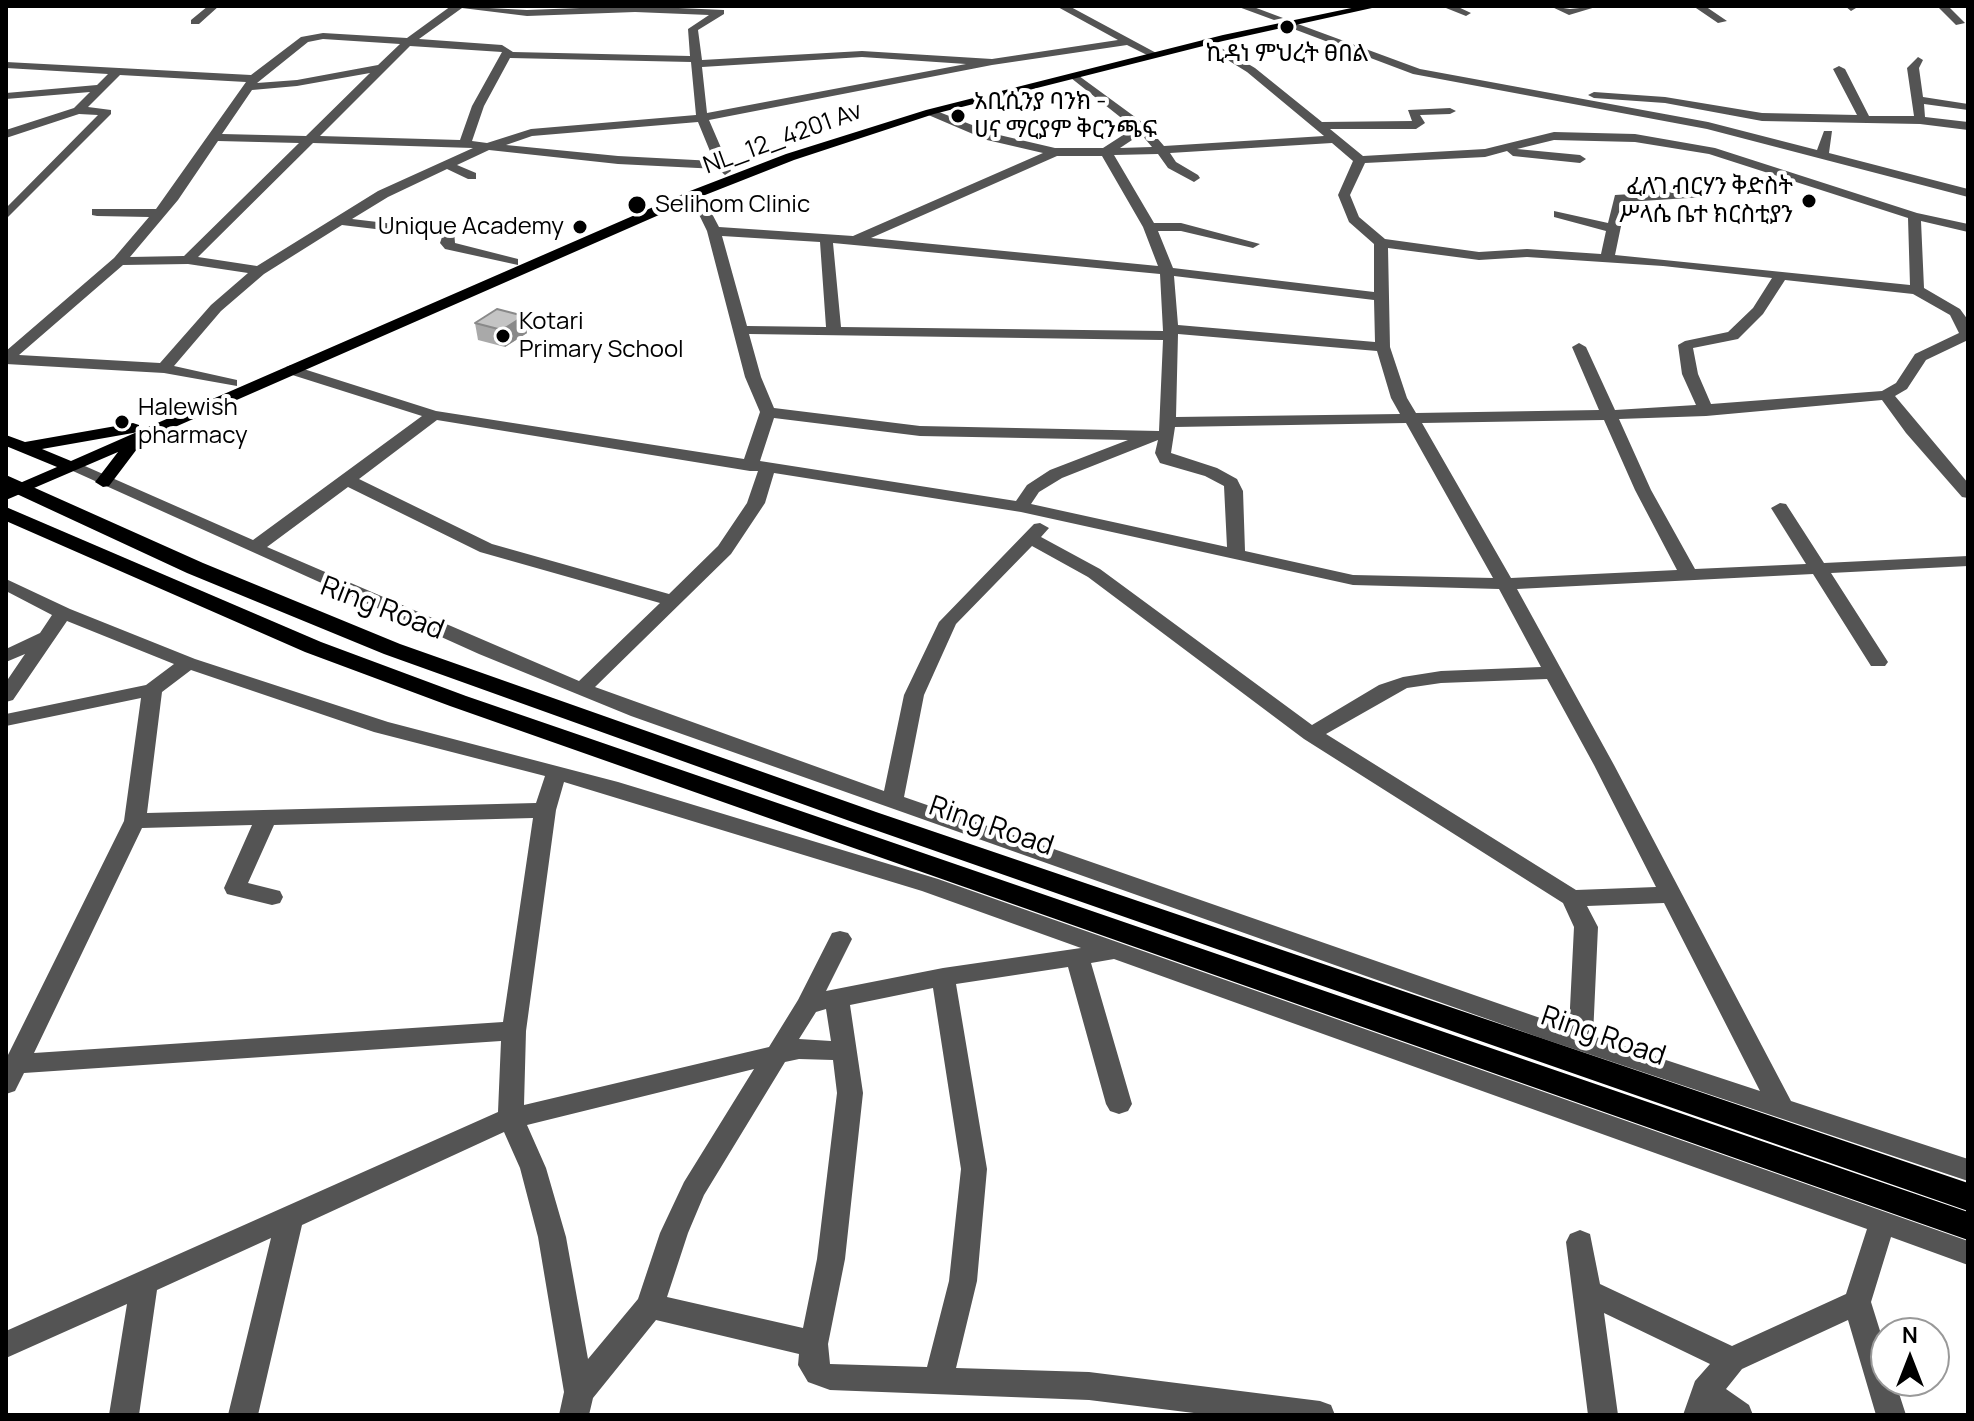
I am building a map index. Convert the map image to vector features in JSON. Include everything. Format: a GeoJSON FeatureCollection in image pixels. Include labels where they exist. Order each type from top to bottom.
{"type":"FeatureCollection","features":[{"type":"Feature","properties":{"kind":"highway","name":"Ring Road"},"geometry":{"type":"LineString","coordinates":[[6,484],[195,568],[392,649],[867,818],[1968,1197]]}},
{"type":"Feature","properties":{"kind":"highway","name":"Ring Road"},"geometry":{"type":"LineString","coordinates":[[6,513],[313,647],[444,695],[1968,1226]]}},
{"type":"Feature","properties":{"kind":"main road","name":"NL_12_4201 Av"},"geometry":{"type":"LineString","coordinates":[[139,430],[232,383],[723,168],[902,112],[1341,6]]}},
{"type":"Feature","properties":{"kind":"main road","name":"NL_12_4201 Av"},"geometry":{"type":"LineString","coordinates":[[139,430],[291,370],[695,194],[838,140],[1160,50],[1206,42],[1282,21],[1376,6]]}},
{"type":"Feature","properties":{"kind":"main road"},"geometry":{"type":"LineString","coordinates":[[25,447],[139,430]]}},
{"type":"Feature","properties":{"kind":"main road"},"geometry":{"type":"LineString","coordinates":[[6,495],[139,430]]}},
{"type":"Feature","properties":{"kind":"main road"},"geometry":{"type":"LineString","coordinates":[[103,482],[139,430]]}},
{"type":"Feature","properties":{"kind":"main road"},"geometry":{"type":"LineString","coordinates":[[6,440],[63,467]]}},
{"type":"Feature","properties":{"kind":"main road"},"geometry":{"type":"LineString","coordinates":[[6,484],[63,467]]}},
{"type":"Feature","properties":{"kind":"street"},"geometry":{"type":"LineString","coordinates":[[195,22],[214,6]]}},
{"type":"Feature","properties":{"kind":"street"},"geometry":{"type":"LineString","coordinates":[[188,260],[406,44],[458,6]]}},
{"type":"Feature","properties":{"kind":"street"},"geometry":{"type":"LineString","coordinates":[[465,6],[527,13],[676,7],[722,9]]}},
{"type":"Feature","properties":{"kind":"street"},"geometry":{"type":"LineString","coordinates":[[1061,6],[1125,42],[1160,50]]}},
{"type":"Feature","properties":{"kind":"street"},"geometry":{"type":"LineString","coordinates":[[1084,6],[1160,50]]}},
{"type":"Feature","properties":{"kind":"street"},"geometry":{"type":"LineString","coordinates":[[1241,6],[1417,72],[1708,126],[1968,193]]}},
{"type":"Feature","properties":{"kind":"street"},"geometry":{"type":"LineString","coordinates":[[1446,6],[1466,13]]}},
{"type":"Feature","properties":{"kind":"street"},"geometry":{"type":"LineString","coordinates":[[1555,6],[1569,12],[1594,6]]}},
{"type":"Feature","properties":{"kind":"street"},"geometry":{"type":"LineString","coordinates":[[1698,6],[1722,21]]}},
{"type":"Feature","properties":{"kind":"street"},"geometry":{"type":"LineString","coordinates":[[1942,6],[1960,23]]}},
{"type":"Feature","properties":{"kind":"street"},"geometry":{"type":"LineString","coordinates":[[212,137],[465,144],[723,168],[702,118],[693,29],[722,9]]}},
{"type":"Feature","properties":{"kind":"street"},"geometry":{"type":"LineString","coordinates":[[6,359],[119,261],[159,213],[251,83],[305,39],[502,48],[508,51],[478,106],[465,144]]}},
{"type":"Feature","properties":{"kind":"street"},"geometry":{"type":"LineString","coordinates":[[164,368],[216,308],[259,271],[383,194],[486,147],[531,133],[702,118],[992,62],[1125,42]]}},
{"type":"Feature","properties":{"kind":"street"},"geometry":{"type":"LineString","coordinates":[[1206,42],[1251,70],[1360,160],[1497,151],[1580,159]]}},
{"type":"Feature","properties":{"kind":"street"},"geometry":{"type":"LineString","coordinates":[[506,55],[695,61],[877,54],[992,62]]}},
{"type":"Feature","properties":{"kind":"street"},"geometry":{"type":"LineString","coordinates":[[1918,60],[1913,68],[1920,120]]}},
{"type":"Feature","properties":{"kind":"street"},"geometry":{"type":"LineString","coordinates":[[6,65],[251,83],[297,83],[381,68]]}},
{"type":"Feature","properties":{"kind":"street"},"geometry":{"type":"LineString","coordinates":[[1839,69],[1865,119]]}},
{"type":"Feature","properties":{"kind":"street"},"geometry":{"type":"LineString","coordinates":[[78,110],[117,72]]}},
{"type":"Feature","properties":{"kind":"street"},"geometry":{"type":"LineString","coordinates":[[1075,76],[1142,128],[1172,165],[1194,178]]}},
{"type":"Feature","properties":{"kind":"street"},"geometry":{"type":"LineString","coordinates":[[6,96],[101,88]]}},
{"type":"Feature","properties":{"kind":"street"},"geometry":{"type":"LineString","coordinates":[[1529,92],[1665,100],[1762,117],[1920,120],[1968,126]]}},
{"type":"Feature","properties":{"kind":"street"},"geometry":{"type":"LineString","coordinates":[[1918,100],[1968,107]]}},
{"type":"Feature","properties":{"kind":"street"},"geometry":{"type":"LineString","coordinates":[[6,134],[78,110],[107,112],[6,215]]}},
{"type":"Feature","properties":{"kind":"street"},"geometry":{"type":"LineString","coordinates":[[1318,126],[1416,125],[1419,123],[1412,112],[1450,111]]}},
{"type":"Feature","properties":{"kind":"street"},"geometry":{"type":"LineString","coordinates":[[930,112],[991,137],[1055,152],[1161,150],[1333,139]]}},
{"type":"Feature","properties":{"kind":"street"},"geometry":{"type":"LineString","coordinates":[[1106,152],[1142,128]]}},
{"type":"Feature","properties":{"kind":"street"},"geometry":{"type":"LineString","coordinates":[[1822,156],[1828,134]]}},
{"type":"Feature","properties":{"kind":"street"},"geometry":{"type":"LineString","coordinates":[[1497,151],[1541,138],[1567,136],[1668,142],[1757,164],[1914,216],[1968,228]]}},
{"type":"Feature","properties":{"kind":"street"},"geometry":{"type":"LineString","coordinates":[[854,240],[1055,152]]}},
{"type":"Feature","properties":{"kind":"street"},"geometry":{"type":"LineString","coordinates":[[1106,152],[1150,227],[1167,271],[1171,332],[1161,431],[1163,453],[1166,459],[1211,472],[1231,483],[1235,491],[1236,552]]}},
{"type":"Feature","properties":{"kind":"street"},"geometry":{"type":"LineString","coordinates":[[768,412],[920,431],[1161,431],[1412,418],[1706,411],[1886,395],[1908,381],[1920,357],[1953,344],[1966,335],[1962,320],[1941,302],[1917,290],[1782,274],[1607,259],[1527,253],[1479,256],[1381,243],[1354,219],[1344,195],[1360,160]]}},
{"type":"Feature","properties":{"kind":"street"},"geometry":{"type":"LineString","coordinates":[[448,165],[472,176]]}},
{"type":"Feature","properties":{"kind":"street"},"geometry":{"type":"LineString","coordinates":[[582,689],[737,535],[756,503],[758,467],[768,412],[753,377],[743,330],[714,231],[695,194]]}},
{"type":"Feature","properties":{"kind":"street"},"geometry":{"type":"LineString","coordinates":[[1607,259],[1620,198],[1699,194]]}},
{"type":"Feature","properties":{"kind":"street"},"geometry":{"type":"LineString","coordinates":[[97,212],[159,213]]}},
{"type":"Feature","properties":{"kind":"street"},"geometry":{"type":"LineString","coordinates":[[1559,214],[1612,228]]}},
{"type":"Feature","properties":{"kind":"street"},"geometry":{"type":"LineString","coordinates":[[1914,216],[1917,290]]}},
{"type":"Feature","properties":{"kind":"street"},"geometry":{"type":"LineString","coordinates":[[338,221],[449,234],[447,243],[450,246],[513,262]]}},
{"type":"Feature","properties":{"kind":"street"},"geometry":{"type":"LineString","coordinates":[[1150,227],[1181,227],[1253,244]]}},
{"type":"Feature","properties":{"kind":"street"},"geometry":{"type":"LineString","coordinates":[[714,231],[854,240],[1167,271],[1381,297]]}},
{"type":"Feature","properties":{"kind":"street"},"geometry":{"type":"LineString","coordinates":[[826,239],[834,331]]}},
{"type":"Feature","properties":{"kind":"street"},"geometry":{"type":"LineString","coordinates":[[1381,243],[1383,347],[1399,398],[1505,584],[1781,1106]]}},
{"type":"Feature","properties":{"kind":"street"},"geometry":{"type":"LineString","coordinates":[[119,261],[188,260],[259,271]]}},
{"type":"Feature","properties":{"kind":"street"},"geometry":{"type":"LineString","coordinates":[[1706,411],[1690,374],[1685,345],[1733,336],[1758,311],[1782,274]]}},
{"type":"Feature","properties":{"kind":"street"},"geometry":{"type":"LineString","coordinates":[[743,330],[1171,332],[1383,347]]}},
{"type":"Feature","properties":{"kind":"street"},"geometry":{"type":"LineString","coordinates":[[1953,344],[1968,353]]}},
{"type":"Feature","properties":{"kind":"street"},"geometry":{"type":"LineString","coordinates":[[1579,347],[1643,490],[1690,577]]}},
{"type":"Feature","properties":{"kind":"street"},"geometry":{"type":"LineString","coordinates":[[6,359],[164,368],[232,383]]}},
{"type":"Feature","properties":{"kind":"street"},"geometry":{"type":"LineString","coordinates":[[291,370],[434,415],[1021,507],[1362,581],[1505,584],[1968,561]]}},
{"type":"Feature","properties":{"kind":"street"},"geometry":{"type":"LineString","coordinates":[[1886,395],[1912,430],[1968,493]]}},
{"type":"Feature","properties":{"kind":"street"},"geometry":{"type":"LineString","coordinates":[[254,548],[434,415]]}},
{"type":"Feature","properties":{"kind":"street"},"geometry":{"type":"LineString","coordinates":[[1021,507],[1040,483],[1161,431]]}},
{"type":"Feature","properties":{"kind":"street"},"geometry":{"type":"LineString","coordinates":[[63,467],[638,712],[1581,1040],[1968,1170]]}},
{"type":"Feature","properties":{"kind":"street"},"geometry":{"type":"LineString","coordinates":[[348,480],[486,548],[670,600]]}},
{"type":"Feature","properties":{"kind":"street"},"geometry":{"type":"LineString","coordinates":[[1780,508],[1878,662]]}},
{"type":"Feature","properties":{"kind":"street"},"geometry":{"type":"LineString","coordinates":[[893,800],[914,695],[948,622],[970,596],[1054,514]]}},
{"type":"Feature","properties":{"kind":"street"},"geometry":{"type":"LineString","coordinates":[[1031,538],[1106,581],[1311,734],[1572,898],[1586,927],[1581,1040]]}},
{"type":"Feature","properties":{"kind":"street"},"geometry":{"type":"LineString","coordinates":[[6,584],[63,613],[188,663],[381,727],[556,773],[916,881],[1968,1253]]}},
{"type":"Feature","properties":{"kind":"street"},"geometry":{"type":"LineString","coordinates":[[6,696],[63,613]]}},
{"type":"Feature","properties":{"kind":"street"},"geometry":{"type":"LineString","coordinates":[[6,656],[44,637]]}},
{"type":"Feature","properties":{"kind":"street"},"geometry":{"type":"LineString","coordinates":[[6,720],[152,690],[188,663]]}},
{"type":"Feature","properties":{"kind":"street"},"geometry":{"type":"LineString","coordinates":[[1311,734],[1403,683],[1441,677],[1553,673]]}},
{"type":"Feature","properties":{"kind":"street"},"geometry":{"type":"LineString","coordinates":[[12,1074],[135,821],[152,690]]}},
{"type":"Feature","properties":{"kind":"street"},"geometry":{"type":"LineString","coordinates":[[556,773],[545,810],[514,1031],[511,1118],[533,1168],[552,1237],[577,1404]]}},
{"type":"Feature","properties":{"kind":"street"},"geometry":{"type":"LineString","coordinates":[[135,821],[265,820],[545,810]]}},
{"type":"Feature","properties":{"kind":"street"},"geometry":{"type":"LineString","coordinates":[[265,820],[235,888],[272,897]]}},
{"type":"Feature","properties":{"kind":"street"},"geometry":{"type":"LineString","coordinates":[[1572,898],[1671,895]]}},
{"type":"Feature","properties":{"kind":"street"},"geometry":{"type":"LineString","coordinates":[[577,1404],[650,1306],[674,1233],[693,1190],[808,1004],[840,939]]}},
{"type":"Feature","properties":{"kind":"street"},"geometry":{"type":"LineString","coordinates":[[808,1004],[943,977],[1114,951]]}},
{"type":"Feature","properties":{"kind":"street"},"geometry":{"type":"LineString","coordinates":[[1077,957],[1119,1104]]}},
{"type":"Feature","properties":{"kind":"street"},"geometry":{"type":"LineString","coordinates":[[938,1382],[963,1281],[974,1169],[943,977]]}},
{"type":"Feature","properties":{"kind":"street"},"geometry":{"type":"LineString","coordinates":[[837,998],[850,1093],[831,1259],[814,1344],[813,1365],[818,1373],[830,1377],[1089,1386],[1320,1415]]}},
{"type":"Feature","properties":{"kind":"street"},"geometry":{"type":"LineString","coordinates":[[12,1074],[514,1031]]}},
{"type":"Feature","properties":{"kind":"street"},"geometry":{"type":"LineString","coordinates":[[6,1345],[511,1118],[799,1049],[843,1051]]}},
{"type":"Feature","properties":{"kind":"street"},"geometry":{"type":"LineString","coordinates":[[243,1415],[290,1216]]}},
{"type":"Feature","properties":{"kind":"street"},"geometry":{"type":"LineString","coordinates":[[1882,1223],[1857,1302],[1891,1415]]}},
{"type":"Feature","properties":{"kind":"street"},"geometry":{"type":"LineString","coordinates":[[1580,1242],[1603,1415]]}},
{"type":"Feature","properties":{"kind":"street"},"geometry":{"type":"LineString","coordinates":[[124,1415],[145,1280]]}},
{"type":"Feature","properties":{"kind":"street"},"geometry":{"type":"LineString","coordinates":[[1587,1292],[1732,1360]]}},
{"type":"Feature","properties":{"kind":"street"},"geometry":{"type":"LineString","coordinates":[[1738,1415],[1701,1403],[1732,1360],[1857,1302]]}},
{"type":"Feature","properties":{"kind":"street"},"geometry":{"type":"LineString","coordinates":[[650,1306],[814,1344]]}},
{"type":"Feature","properties":{"kind":"building"},"geometry":{"type":"Polygon","coordinates":[[[497,309],[524,316],[502,330],[475,323],[497,309]]]}},
{"type":"Feature","properties":{"kind":"place","name":"ኪዳነ ምህረት ፀበል"},"geometry":{"type":"Point","coordinates":[1287,27]}},
{"type":"Feature","properties":{"kind":"place","name":"አቢሲንያ ባንክ - ሀና ማርያም ቅርንጫፍ"},"geometry":{"type":"Point","coordinates":[958,116]}},
{"type":"Feature","properties":{"kind":"place","name":"ፈለገ ብርሃን ቅድስት ሥላሴ ቤተ ክርስቲያን"},"geometry":{"type":"Point","coordinates":[1809,201]}},
{"type":"Feature","properties":{"kind":"place","name":"Selihom Clinic"},"geometry":{"type":"Point","coordinates":[637,205]}},
{"type":"Feature","properties":{"kind":"place","name":"Unique Academy"},"geometry":{"type":"Point","coordinates":[580,227]}},
{"type":"Feature","properties":{"kind":"place","name":"Kotari Primary School"},"geometry":{"type":"Point","coordinates":[503,336]}},
{"type":"Feature","properties":{"kind":"place","name":"Halewish pharmacy"},"geometry":{"type":"Point","coordinates":[122,422]}}]}
